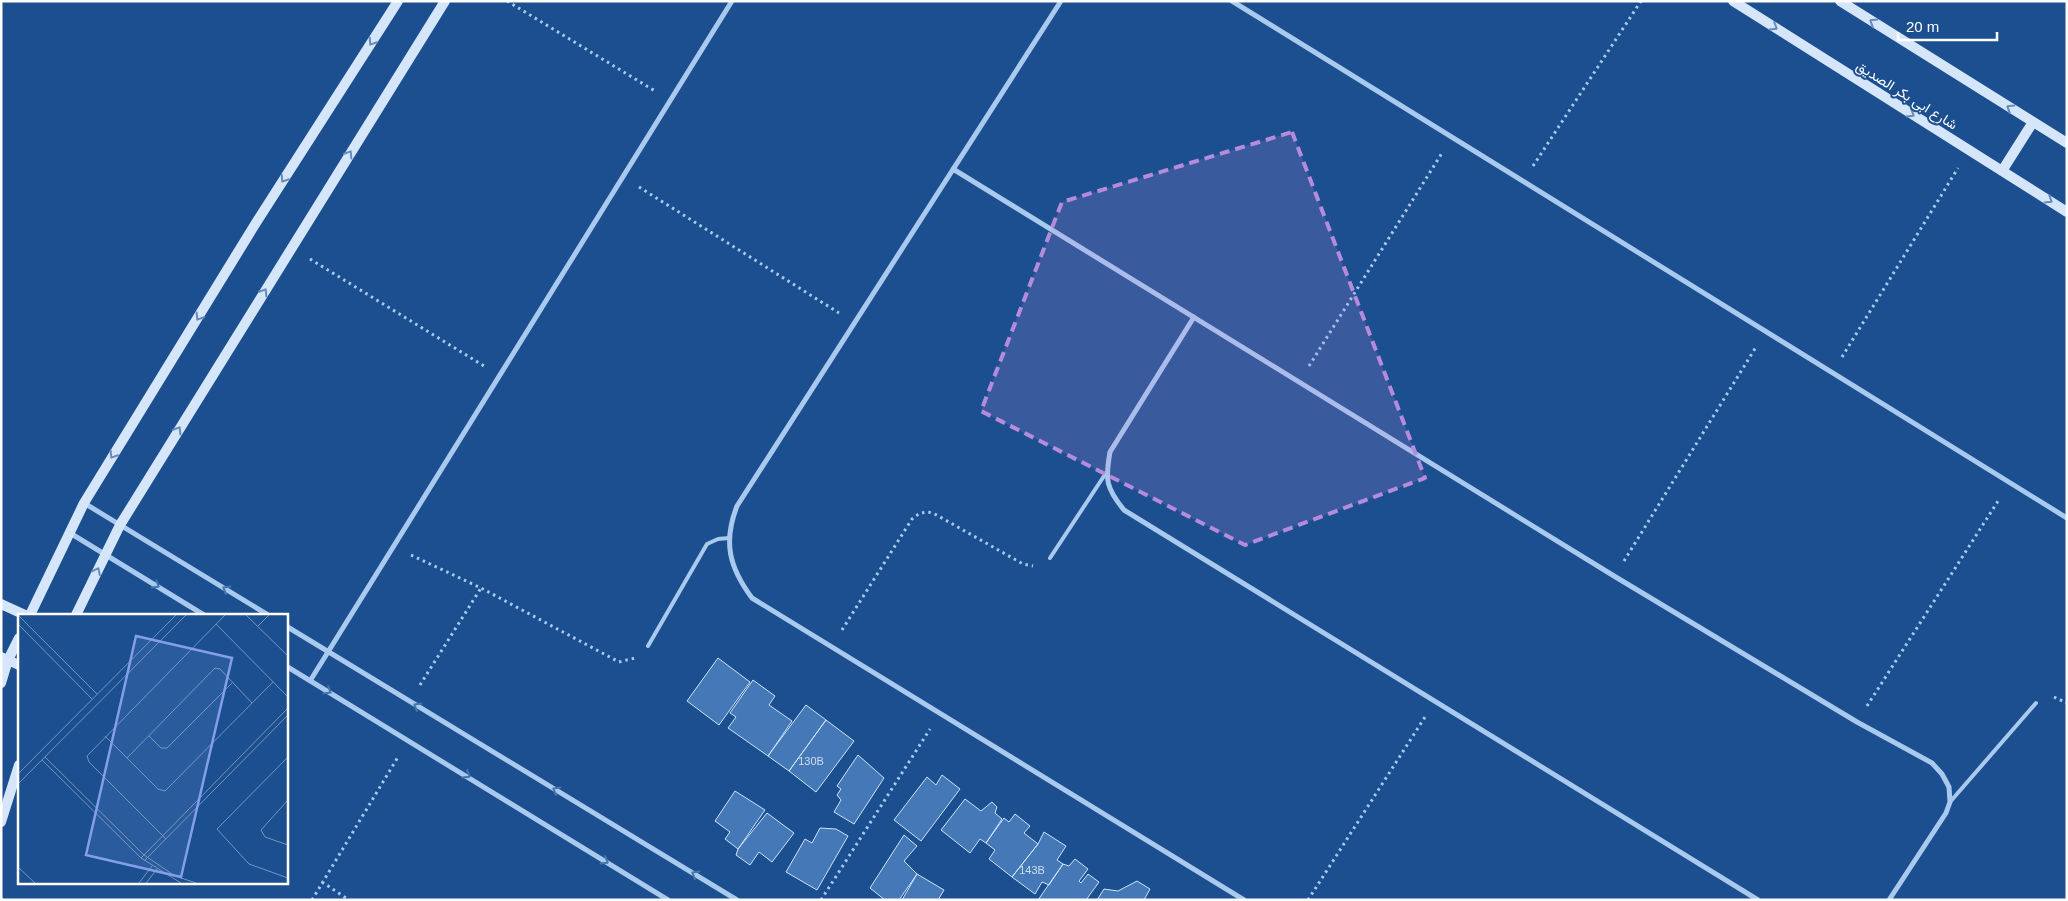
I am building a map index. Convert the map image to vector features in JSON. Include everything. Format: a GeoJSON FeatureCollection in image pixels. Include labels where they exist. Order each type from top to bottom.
{"type":"FeatureCollection","features":[{"type":"Feature","properties":{"kind":"street"},"geometry":{"type":"LineString","coordinates":[[30,614],[84,503],[254,226],[398,1]]}},
{"type":"Feature","properties":{"kind":"street"},"geometry":{"type":"LineString","coordinates":[[76,614],[120,525],[445,1]]}},
{"type":"Feature","properties":{"kind":"street"},"geometry":{"type":"LineString","coordinates":[[310,681],[732,1]]}},
{"type":"Feature","properties":{"kind":"street"},"geometry":{"type":"LineString","coordinates":[[1061,1],[737,506],[731,521],[729,538],[731,560],[739,580],[752,598],[1244,900]]}},
{"type":"Feature","properties":{"kind":"street"},"geometry":{"type":"LineString","coordinates":[[1232,1],[2067,518]]}},
{"type":"Feature","properties":{"kind":"street","name":"شارع ابى بكر الصديق"},"geometry":{"type":"LineString","coordinates":[[1733,1],[2067,212]]}},
{"type":"Feature","properties":{"kind":"street"},"geometry":{"type":"LineString","coordinates":[[1840,1],[2067,143]]}},
{"type":"Feature","properties":{"kind":"street"},"geometry":{"type":"LineString","coordinates":[[2002,171],[2033,122]]}},
{"type":"Feature","properties":{"kind":"street"},"geometry":{"type":"LineString","coordinates":[[953,169],[1614,576],[1857,722],[1932,763],[1942,774],[1949,787],[1950,802],[1946,813],[1889,900]]}},
{"type":"Feature","properties":{"kind":"street"},"geometry":{"type":"LineString","coordinates":[[1194,317],[1110,452],[1106,473],[1111,493],[1124,510],[1758,900]]}},
{"type":"Feature","properties":{"kind":"street"},"geometry":{"type":"LineString","coordinates":[[84,503],[266,614]]}},
{"type":"Feature","properties":{"kind":"street"},"geometry":{"type":"LineString","coordinates":[[70,532],[202,614]]}},
{"type":"Feature","properties":{"kind":"street"},"geometry":{"type":"LineString","coordinates":[[1,604],[23,614]]}},
{"type":"Feature","properties":{"kind":"street"},"geometry":{"type":"LineString","coordinates":[[288,627],[737,900]]}},
{"type":"Feature","properties":{"kind":"street"},"geometry":{"type":"LineString","coordinates":[[1,683],[5,658],[18,639]]}},
{"type":"Feature","properties":{"kind":"street"},"geometry":{"type":"LineString","coordinates":[[5,658],[18,664]]}},
{"type":"Feature","properties":{"kind":"street"},"geometry":{"type":"LineString","coordinates":[[288,667],[668,900]]}},
{"type":"Feature","properties":{"kind":"street"},"geometry":{"type":"LineString","coordinates":[[1,822],[18,768]]}},
{"type":"Feature","properties":{"kind":"lane"},"geometry":{"type":"LineString","coordinates":[[1050,558],[1106,473]]}},
{"type":"Feature","properties":{"kind":"lane"},"geometry":{"type":"LineString","coordinates":[[648,646],[707,544],[718,539],[729,538]]}},
{"type":"Feature","properties":{"kind":"lane"},"geometry":{"type":"LineString","coordinates":[[1950,802],[2036,704]]}},
{"type":"Feature","properties":{"kind":"path"},"geometry":{"type":"LineString","coordinates":[[507,1],[670,101]]}},
{"type":"Feature","properties":{"kind":"path"},"geometry":{"type":"LineString","coordinates":[[1522,181],[1640,1]]}},
{"type":"Feature","properties":{"kind":"path"},"geometry":{"type":"LineString","coordinates":[[1299,382],[1452,138]]}},
{"type":"Feature","properties":{"kind":"path"},"geometry":{"type":"LineString","coordinates":[[1832,373],[1969,150]]}},
{"type":"Feature","properties":{"kind":"path"},"geometry":{"type":"LineString","coordinates":[[623,177],[854,323]]}},
{"type":"Feature","properties":{"kind":"path"},"geometry":{"type":"LineString","coordinates":[[291,248],[499,376]]}},
{"type":"Feature","properties":{"kind":"path"},"geometry":{"type":"LineString","coordinates":[[1614,576],[1766,332]]}},
{"type":"Feature","properties":{"kind":"path"},"geometry":{"type":"LineString","coordinates":[[1857,722],[2010,483]]}},
{"type":"Feature","properties":{"kind":"path"},"geometry":{"type":"LineString","coordinates":[[831,647],[912,519],[918,514],[925,512],[933,513],[1023,564],[1032,566],[1042,564],[1050,558]]}},
{"type":"Feature","properties":{"kind":"path"},"geometry":{"type":"LineString","coordinates":[[393,546],[481,588],[619,662],[635,658],[648,646]]}},
{"type":"Feature","properties":{"kind":"path"},"geometry":{"type":"LineString","coordinates":[[410,701],[481,588]]}},
{"type":"Feature","properties":{"kind":"path"},"geometry":{"type":"LineString","coordinates":[[1308,900],[1435,702]]}},
{"type":"Feature","properties":{"kind":"path"},"geometry":{"type":"LineString","coordinates":[[821,900],[940,713]]}},
{"type":"Feature","properties":{"kind":"path"},"geometry":{"type":"LineString","coordinates":[[312,900],[409,740]]}},
{"type":"Feature","properties":{"kind":"path"},"geometry":{"type":"LineString","coordinates":[[322,882],[349,900]]}},
{"type":"Feature","properties":{"kind":"highlighted area"},"geometry":{"type":"Polygon","coordinates":[[[1292,132],[1425,478],[1245,545],[981,411],[1062,202],[1292,132]]]}},
{"type":"Feature","properties":{"kind":"building"},"geometry":{"type":"Polygon","coordinates":[[[718,658],[750,682],[719,725],[687,701],[718,658]]]}},
{"type":"Feature","properties":{"kind":"building"},"geometry":{"type":"Polygon","coordinates":[[[753,680],[775,696],[769,705],[792,721],[768,756],[728,728],[736,717],[730,713],[753,680]]]}},
{"type":"Feature","properties":{"kind":"building"},"geometry":{"type":"Polygon","coordinates":[[[806,705],[826,720],[789,771],[768,756],[806,705]]]}},
{"type":"Feature","properties":{"kind":"building"},"geometry":{"type":"Polygon","coordinates":[[[826,720],[854,741],[816,792],[789,771],[826,720]]]}},
{"type":"Feature","properties":{"kind":"building"},"geometry":{"type":"Polygon","coordinates":[[[858,755],[884,778],[854,824],[834,812],[841,800],[837,795],[841,789],[837,786],[858,755]]]}},
{"type":"Feature","properties":{"kind":"building"},"geometry":{"type":"Polygon","coordinates":[[[942,775],[960,789],[921,841],[894,820],[927,777],[936,785],[942,775]]]}},
{"type":"Feature","properties":{"kind":"building"},"geometry":{"type":"Polygon","coordinates":[[[735,791],[765,810],[738,849],[725,839],[730,832],[715,821],[735,791]]]}},
{"type":"Feature","properties":{"kind":"building"},"geometry":{"type":"Polygon","coordinates":[[[965,799],[981,811],[992,802],[997,807],[995,813],[1002,819],[986,843],[980,839],[970,853],[941,830],[965,799]]]}},
{"type":"Feature","properties":{"kind":"building"},"geometry":{"type":"Polygon","coordinates":[[[767,813],[794,833],[772,862],[759,852],[750,865],[736,855],[738,849],[767,813]]]}},
{"type":"Feature","properties":{"kind":"building"},"geometry":{"type":"Polygon","coordinates":[[[1015,814],[1030,826],[1024,833],[1038,844],[1012,877],[989,859],[995,850],[986,843],[1004,818],[1009,822],[1015,814]]]}},
{"type":"Feature","properties":{"kind":"building"},"geometry":{"type":"Polygon","coordinates":[[[820,828],[836,829],[848,836],[817,890],[786,872],[805,839],[812,843],[820,828]]]}},
{"type":"Feature","properties":{"kind":"building"},"geometry":{"type":"Polygon","coordinates":[[[1044,832],[1066,846],[1057,860],[1063,864],[1049,885],[1042,882],[1035,894],[1012,877],[1038,844],[1044,832]]]}},
{"type":"Feature","properties":{"kind":"building"},"geometry":{"type":"Polygon","coordinates":[[[904,835],[917,846],[904,861],[917,874],[899,900],[885,900],[870,888],[904,835]]]}},
{"type":"Feature","properties":{"kind":"building"},"geometry":{"type":"Polygon","coordinates":[[[1075,859],[1088,869],[1079,881],[1081,883],[1088,874],[1099,882],[1086,900],[1038,900],[1063,864],[1069,866],[1075,859]]]}},
{"type":"Feature","properties":{"kind":"building"},"geometry":{"type":"Polygon","coordinates":[[[917,874],[944,890],[938,900],[902,900],[917,874]]]}},
{"type":"Feature","properties":{"kind":"building"},"geometry":{"type":"Polygon","coordinates":[[[1137,881],[1150,889],[1144,900],[1097,900],[1104,889],[1118,891],[1137,881]]]}}]}
